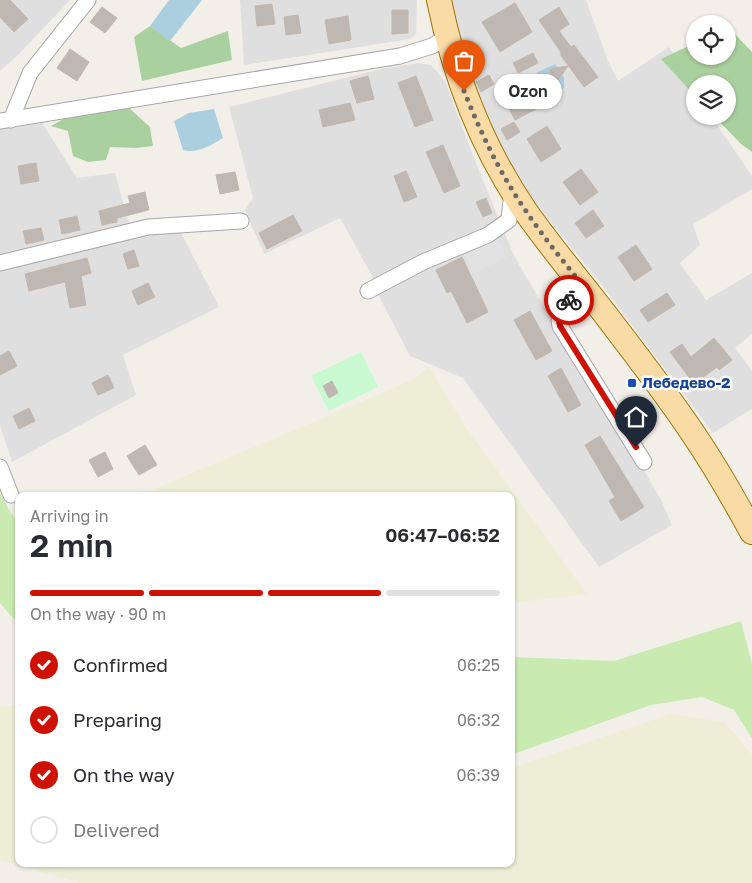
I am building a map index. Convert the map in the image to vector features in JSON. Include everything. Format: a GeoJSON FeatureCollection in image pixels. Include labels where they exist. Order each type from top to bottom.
{"type":"FeatureCollection","features":[{"type":"Feature","properties":{"kind":"main road"},"geometry":{"type":"LineString","coordinates":[[439,0],[458,73],[475,118],[495,161],[512,190],[536,226],[681,416],[717,470],[752,532]]}},
{"type":"Feature","properties":{"kind":"street"},"geometry":{"type":"LineString","coordinates":[[6,120],[30,73],[88,0]]}},
{"type":"Feature","properties":{"kind":"street"},"geometry":{"type":"LineString","coordinates":[[6,120],[400,56],[432,46],[447,36]]}},
{"type":"Feature","properties":{"kind":"street"},"geometry":{"type":"LineString","coordinates":[[368,292],[422,262],[488,235],[509,220],[512,190]]}},
{"type":"Feature","properties":{"kind":"street"},"geometry":{"type":"LineString","coordinates":[[0,263],[148,227],[241,220]]}},
{"type":"Feature","properties":{"kind":"street"},"geometry":{"type":"LineString","coordinates":[[584,287],[561,308],[558,315],[560,326],[644,462]]}},
{"type":"Feature","properties":{"kind":"street"},"geometry":{"type":"LineString","coordinates":[[0,467],[10,494]]}},
{"type":"Feature","properties":{"kind":"shaded area"},"geometry":{"type":"Polygon","coordinates":[[[0,0],[70,0],[17,56],[0,71],[0,0]]]}},
{"type":"Feature","properties":{"kind":"shaded area"},"geometry":{"type":"Polygon","coordinates":[[[240,0],[417,0],[416,34],[410,39],[244,65],[240,0]]]}},
{"type":"Feature","properties":{"kind":"shaded area"},"geometry":{"type":"Polygon","coordinates":[[[450,0],[586,0],[608,61],[618,81],[669,47],[686,75],[686,125],[717,125],[752,176],[752,189],[693,224],[700,245],[680,263],[706,300],[752,273],[752,334],[735,348],[752,371],[752,409],[713,433],[598,280],[519,183],[477,104],[453,24],[450,0]]]}},
{"type":"Feature","properties":{"kind":"shaded area"},"geometry":{"type":"Polygon","coordinates":[[[418,63],[431,65],[445,81],[514,256],[632,450],[661,500],[672,525],[599,567],[463,378],[410,356],[381,300],[371,274],[340,218],[264,254],[245,210],[253,198],[229,107],[381,69],[418,63]]]}},
{"type":"Feature","properties":{"kind":"shaded area"},"geometry":{"type":"Polygon","coordinates":[[[42,123],[77,178],[115,173],[133,238],[156,233],[181,233],[219,307],[123,355],[136,395],[12,462],[0,425],[0,130],[42,123]]]}},
{"type":"Feature","properties":{"kind":"shaded area"},"geometry":{"type":"Polygon","coordinates":[[[496,234],[507,257],[473,274],[462,250],[496,234]]]}},
{"type":"Feature","properties":{"kind":"green space"},"geometry":{"type":"Polygon","coordinates":[[[150,26],[181,48],[228,31],[232,60],[142,81],[134,37],[150,26]]]}},
{"type":"Feature","properties":{"kind":"green space"},"geometry":{"type":"Polygon","coordinates":[[[736,35],[752,52],[752,152],[741,144],[723,125],[736,125],[736,75],[686,75],[686,86],[661,59],[686,47],[686,65],[736,65],[736,35]]]}},
{"type":"Feature","properties":{"kind":"green space"},"geometry":{"type":"Polygon","coordinates":[[[129,108],[150,127],[153,146],[136,148],[110,147],[106,160],[88,162],[73,156],[68,131],[51,126],[69,116],[129,108]]]}},
{"type":"Feature","properties":{"kind":"green space"},"geometry":{"type":"Polygon","coordinates":[[[361,352],[378,387],[329,411],[311,376],[361,352]]]}},
{"type":"Feature","properties":{"kind":"green space"},"geometry":{"type":"Polygon","coordinates":[[[429,367],[467,429],[513,492],[147,492],[410,381],[429,367]]]}},
{"type":"Feature","properties":{"kind":"green space"},"geometry":{"type":"Polygon","coordinates":[[[0,492],[15,518],[15,620],[0,603],[0,492]]]}},
{"type":"Feature","properties":{"kind":"green space"},"geometry":{"type":"Polygon","coordinates":[[[515,495],[587,594],[515,603],[515,495]]]}},
{"type":"Feature","properties":{"kind":"green space"},"geometry":{"type":"Polygon","coordinates":[[[741,621],[752,664],[752,738],[734,710],[702,697],[651,705],[515,754],[515,657],[614,661],[741,621]]]}},
{"type":"Feature","properties":{"kind":"green space"},"geometry":{"type":"Polygon","coordinates":[[[15,705],[15,864],[0,860],[0,707],[15,705]]]}},
{"type":"Feature","properties":{"kind":"green space"},"geometry":{"type":"Polygon","coordinates":[[[670,714],[725,722],[752,755],[752,883],[80,883],[24,867],[515,867],[515,767],[670,714]]]}},
{"type":"Feature","properties":{"kind":"water"},"geometry":{"type":"Polygon","coordinates":[[[169,0],[202,0],[170,41],[150,26],[169,0]]]}},
{"type":"Feature","properties":{"kind":"water"},"geometry":{"type":"Polygon","coordinates":[[[555,64],[558,68],[551,70],[550,76],[555,80],[559,79],[562,75],[564,77],[564,88],[545,99],[534,83],[533,77],[538,72],[555,64]]]}},
{"type":"Feature","properties":{"kind":"water"},"geometry":{"type":"Polygon","coordinates":[[[214,109],[223,138],[198,150],[183,150],[174,121],[189,113],[214,109]]]}},
{"type":"Feature","properties":{"kind":"building"},"geometry":{"type":"Polygon","coordinates":[[[0,0],[10,0],[28,19],[14,32],[0,17],[0,0]]]}},
{"type":"Feature","properties":{"kind":"building"},"geometry":{"type":"Polygon","coordinates":[[[515,3],[532,32],[500,52],[482,22],[515,3]]]}},
{"type":"Feature","properties":{"kind":"building"},"geometry":{"type":"Polygon","coordinates":[[[272,4],[275,24],[257,26],[255,6],[272,4]]]}},
{"type":"Feature","properties":{"kind":"building"},"geometry":{"type":"Polygon","coordinates":[[[102,7],[117,18],[105,33],[90,22],[102,7]]]}},
{"type":"Feature","properties":{"kind":"building"},"geometry":{"type":"Polygon","coordinates":[[[559,7],[569,24],[559,31],[571,47],[574,45],[598,77],[584,87],[560,54],[562,54],[539,20],[559,7]]]}},
{"type":"Feature","properties":{"kind":"building"},"geometry":{"type":"Polygon","coordinates":[[[392,10],[408,10],[408,33],[392,34],[392,10]]]}},
{"type":"Feature","properties":{"kind":"building"},"geometry":{"type":"Polygon","coordinates":[[[298,15],[301,33],[286,35],[284,17],[298,15]]]}},
{"type":"Feature","properties":{"kind":"building"},"geometry":{"type":"Polygon","coordinates":[[[348,16],[351,40],[329,44],[325,20],[348,16]]]}},
{"type":"Feature","properties":{"kind":"building"},"geometry":{"type":"Polygon","coordinates":[[[70,49],[89,62],[77,81],[57,68],[70,49]]]}},
{"type":"Feature","properties":{"kind":"building"},"geometry":{"type":"Polygon","coordinates":[[[533,53],[538,63],[518,73],[513,63],[533,53]]]}},
{"type":"Feature","properties":{"kind":"building"},"geometry":{"type":"Polygon","coordinates":[[[568,66],[559,79],[551,78],[550,70],[568,66]]]}},
{"type":"Feature","properties":{"kind":"building"},"geometry":{"type":"Polygon","coordinates":[[[521,74],[538,108],[515,120],[497,86],[521,74]]]}},
{"type":"Feature","properties":{"kind":"building"},"geometry":{"type":"Polygon","coordinates":[[[489,75],[494,84],[481,92],[476,82],[489,75]]]}},
{"type":"Feature","properties":{"kind":"building"},"geometry":{"type":"Polygon","coordinates":[[[368,76],[374,99],[357,103],[350,81],[368,76]]]}},
{"type":"Feature","properties":{"kind":"building"},"geometry":{"type":"Polygon","coordinates":[[[416,76],[433,120],[415,127],[398,83],[416,76]]]}},
{"type":"Feature","properties":{"kind":"building"},"geometry":{"type":"Polygon","coordinates":[[[350,103],[355,120],[323,127],[319,110],[350,103]]]}},
{"type":"Feature","properties":{"kind":"building"},"geometry":{"type":"Polygon","coordinates":[[[514,122],[520,132],[507,140],[501,129],[514,122]]]}},
{"type":"Feature","properties":{"kind":"building"},"geometry":{"type":"Polygon","coordinates":[[[547,126],[561,149],[541,162],[527,139],[547,126]]]}},
{"type":"Feature","properties":{"kind":"building"},"geometry":{"type":"Polygon","coordinates":[[[443,145],[460,186],[444,193],[426,152],[443,145]]]}},
{"type":"Feature","properties":{"kind":"building"},"geometry":{"type":"Polygon","coordinates":[[[36,163],[39,181],[21,184],[18,166],[36,163]]]}},
{"type":"Feature","properties":{"kind":"building"},"geometry":{"type":"Polygon","coordinates":[[[581,169],[598,192],[580,205],[563,182],[581,169]]]}},
{"type":"Feature","properties":{"kind":"building"},"geometry":{"type":"Polygon","coordinates":[[[406,171],[417,197],[404,202],[394,176],[406,171]]]}},
{"type":"Feature","properties":{"kind":"building"},"geometry":{"type":"Polygon","coordinates":[[[235,172],[239,190],[220,194],[216,175],[235,172]]]}},
{"type":"Feature","properties":{"kind":"building"},"geometry":{"type":"Polygon","coordinates":[[[145,192],[149,210],[117,218],[117,222],[102,225],[99,211],[130,203],[128,196],[145,192]]]}},
{"type":"Feature","properties":{"kind":"building"},"geometry":{"type":"Polygon","coordinates":[[[486,198],[492,213],[483,217],[476,202],[486,198]]]}},
{"type":"Feature","properties":{"kind":"building"},"geometry":{"type":"Polygon","coordinates":[[[593,210],[604,226],[586,238],[575,223],[593,210]]]}},
{"type":"Feature","properties":{"kind":"building"},"geometry":{"type":"Polygon","coordinates":[[[293,215],[302,231],[267,249],[259,233],[293,215]]]}},
{"type":"Feature","properties":{"kind":"building"},"geometry":{"type":"Polygon","coordinates":[[[77,216],[80,230],[62,234],[59,220],[77,216]]]}},
{"type":"Feature","properties":{"kind":"building"},"geometry":{"type":"Polygon","coordinates":[[[41,228],[44,240],[26,244],[23,231],[41,228]]]}},
{"type":"Feature","properties":{"kind":"building"},"geometry":{"type":"Polygon","coordinates":[[[636,245],[652,269],[634,281],[618,257],[636,245]]]}},
{"type":"Feature","properties":{"kind":"building"},"geometry":{"type":"Polygon","coordinates":[[[134,250],[139,266],[128,269],[123,254],[134,250]]]}},
{"type":"Feature","properties":{"kind":"building"},"geometry":{"type":"Polygon","coordinates":[[[462,257],[488,312],[467,323],[451,291],[447,293],[436,270],[462,257]]]}},
{"type":"Feature","properties":{"kind":"building"},"geometry":{"type":"Polygon","coordinates":[[[87,258],[91,273],[81,276],[86,305],[70,308],[65,282],[29,291],[25,274],[87,258]]]}},
{"type":"Feature","properties":{"kind":"building"},"geometry":{"type":"Polygon","coordinates":[[[148,283],[155,297],[138,305],[132,291],[148,283]]]}},
{"type":"Feature","properties":{"kind":"building"},"geometry":{"type":"Polygon","coordinates":[[[667,293],[675,305],[648,322],[640,310],[667,293]]]}},
{"type":"Feature","properties":{"kind":"building"},"geometry":{"type":"Polygon","coordinates":[[[530,311],[552,351],[536,360],[514,320],[530,311]]]}},
{"type":"Feature","properties":{"kind":"building"},"geometry":{"type":"Polygon","coordinates":[[[714,338],[732,360],[719,370],[717,367],[694,384],[670,352],[682,344],[691,357],[714,338]]]}},
{"type":"Feature","properties":{"kind":"building"},"geometry":{"type":"Polygon","coordinates":[[[9,351],[17,366],[0,375],[0,356],[9,351]]]}},
{"type":"Feature","properties":{"kind":"building"},"geometry":{"type":"Polygon","coordinates":[[[561,368],[581,405],[568,412],[548,376],[561,368]]]}},
{"type":"Feature","properties":{"kind":"building"},"geometry":{"type":"Polygon","coordinates":[[[108,375],[114,388],[98,395],[92,383],[108,375]]]}},
{"type":"Feature","properties":{"kind":"building"},"geometry":{"type":"Polygon","coordinates":[[[332,381],[338,393],[329,398],[323,386],[332,381]]]}},
{"type":"Feature","properties":{"kind":"building"},"geometry":{"type":"Polygon","coordinates":[[[29,408],[35,421],[19,429],[13,416],[29,408]]]}},
{"type":"Feature","properties":{"kind":"building"},"geometry":{"type":"Polygon","coordinates":[[[600,436],[644,507],[621,521],[609,501],[615,497],[585,445],[600,436]]]}},
{"type":"Feature","properties":{"kind":"building"},"geometry":{"type":"Polygon","coordinates":[[[145,445],[157,465],[139,475],[127,456],[145,445]]]}},
{"type":"Feature","properties":{"kind":"building"},"geometry":{"type":"Polygon","coordinates":[[[105,452],[113,469],[98,477],[89,460],[105,452]]]}},
{"type":"Feature","properties":{"kind":"way so far"},"geometry":{"type":"LineString","coordinates":[[464,91],[478,127],[505,178],[536,226],[584,287],[569,300]]}},
{"type":"Feature","properties":{"kind":"place","name":"Ozon"},"geometry":{"type":"Point","coordinates":[464,91]}},
{"type":"Feature","properties":{"kind":"place","name":"Лебедево-2"},"geometry":{"type":"Point","coordinates":[632,383]}},
{"type":"Feature","properties":{"kind":"route"},"geometry":{"type":"LineString","coordinates":[[569,300],[561,308],[558,315],[560,326],[636,447]]}}]}
